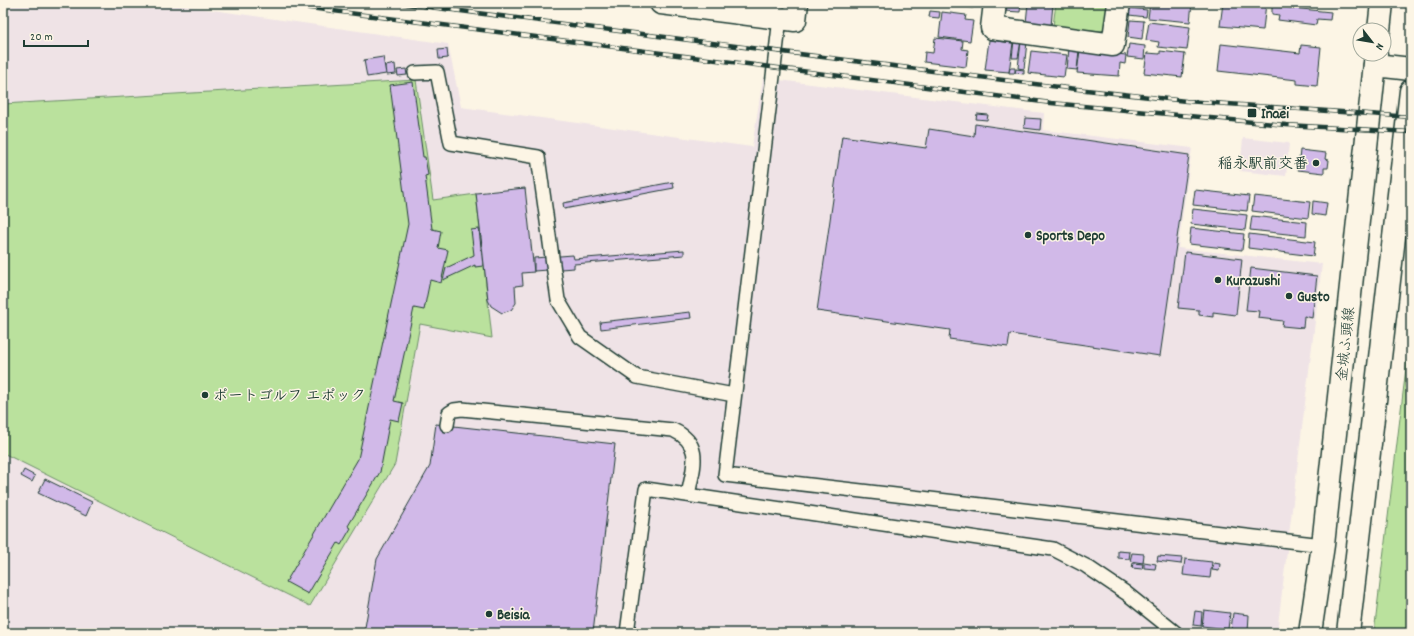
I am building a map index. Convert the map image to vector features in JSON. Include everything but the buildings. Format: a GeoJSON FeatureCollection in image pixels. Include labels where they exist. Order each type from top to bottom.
{"type":"FeatureCollection","features":[{"type":"Feature","properties":{"kind":"main road"},"geometry":{"type":"LineString","coordinates":[[660,3],[795,20],[797,3]]}},
{"type":"Feature","properties":{"kind":"main road"},"geometry":{"type":"LineString","coordinates":[[994,3],[992,28],[1113,45],[1119,3]]}},
{"type":"Feature","properties":{"kind":"main road"},"geometry":{"type":"LineString","coordinates":[[1380,22],[1382,3]]}},
{"type":"Feature","properties":{"kind":"main road","name":"金城ふ頭線"},"geometry":{"type":"LineString","coordinates":[[1310,633],[1323,545],[1375,62]]}},
{"type":"Feature","properties":{"kind":"main road"},"geometry":{"type":"LineString","coordinates":[[1383,62],[1411,69]]}},
{"type":"Feature","properties":{"kind":"main road"},"geometry":{"type":"LineString","coordinates":[[1348,633],[1411,91]]}},
{"type":"Feature","properties":{"kind":"lane"},"geometry":{"type":"LineString","coordinates":[[780,18],[725,475],[1323,545]]}},
{"type":"Feature","properties":{"kind":"lane"},"geometry":{"type":"LineString","coordinates":[[415,73],[437,72],[451,143],[538,157],[558,300],[580,337],[637,377],[734,396]]}},
{"type":"Feature","properties":{"kind":"lane"},"geometry":{"type":"LineString","coordinates":[[447,425],[450,413],[454,410],[462,409],[673,430],[683,435],[691,444],[695,454],[688,495]]}},
{"type":"Feature","properties":{"kind":"lane"},"geometry":{"type":"LineString","coordinates":[[627,633],[646,489],[1053,549],[1086,566],[1126,593],[1176,633]]}},
{"type":"Feature","properties":{"kind":"shaded area"},"geometry":{"type":"Polygon","coordinates":[[[3,3],[164,3],[448,44],[461,107],[752,147],[763,78],[1044,113],[1043,130],[1192,148],[1178,248],[1322,264],[1277,633],[3,633],[3,3]]]}},
{"type":"Feature","properties":{"kind":"shaded area"},"geometry":{"type":"Polygon","coordinates":[[[1243,138],[1289,143],[1286,176],[1240,171],[1243,138]]]}},
{"type":"Feature","properties":{"kind":"green space"},"geometry":{"type":"Polygon","coordinates":[[[1056,3],[1109,3],[1106,28],[1101,31],[1053,26],[1056,3]]]}},
{"type":"Feature","properties":{"kind":"green space","name":"ポートゴルフ エポック"},"geometry":{"type":"Polygon","coordinates":[[[416,80],[433,200],[476,194],[492,338],[420,324],[395,464],[310,606],[3,453],[3,104],[416,80]]]}},
{"type":"Feature","properties":{"kind":"green space"},"geometry":{"type":"Polygon","coordinates":[[[1411,327],[1411,633],[1374,633],[1411,327]]]}},
{"type":"Feature","properties":{"kind":"railway"},"geometry":{"type":"LineString","coordinates":[[271,3],[1051,103],[1286,125],[1411,132]]}},
{"type":"Feature","properties":{"kind":"railway"},"geometry":{"type":"LineString","coordinates":[[398,3],[1059,87],[1186,101],[1411,117]]}},
{"type":"Feature","properties":{"kind":"place","name":"Inaei"},"geometry":{"type":"Point","coordinates":[1252,113]}},
{"type":"Feature","properties":{"kind":"place","name":"稲永駅前交番"},"geometry":{"type":"Point","coordinates":[1316,163]}},
{"type":"Feature","properties":{"kind":"place","name":"Sports Depo"},"geometry":{"type":"Point","coordinates":[1028,235]}},
{"type":"Feature","properties":{"kind":"place","name":"Kurazushi"},"geometry":{"type":"Point","coordinates":[1218,280]}},
{"type":"Feature","properties":{"kind":"place","name":"Gusto"},"geometry":{"type":"Point","coordinates":[1289,296]}},
{"type":"Feature","properties":{"kind":"place","name":"ポートゴルフ エポック"},"geometry":{"type":"Point","coordinates":[205,395]}},
{"type":"Feature","properties":{"kind":"place","name":"Beisia"},"geometry":{"type":"Point","coordinates":[489,614]}}]}
